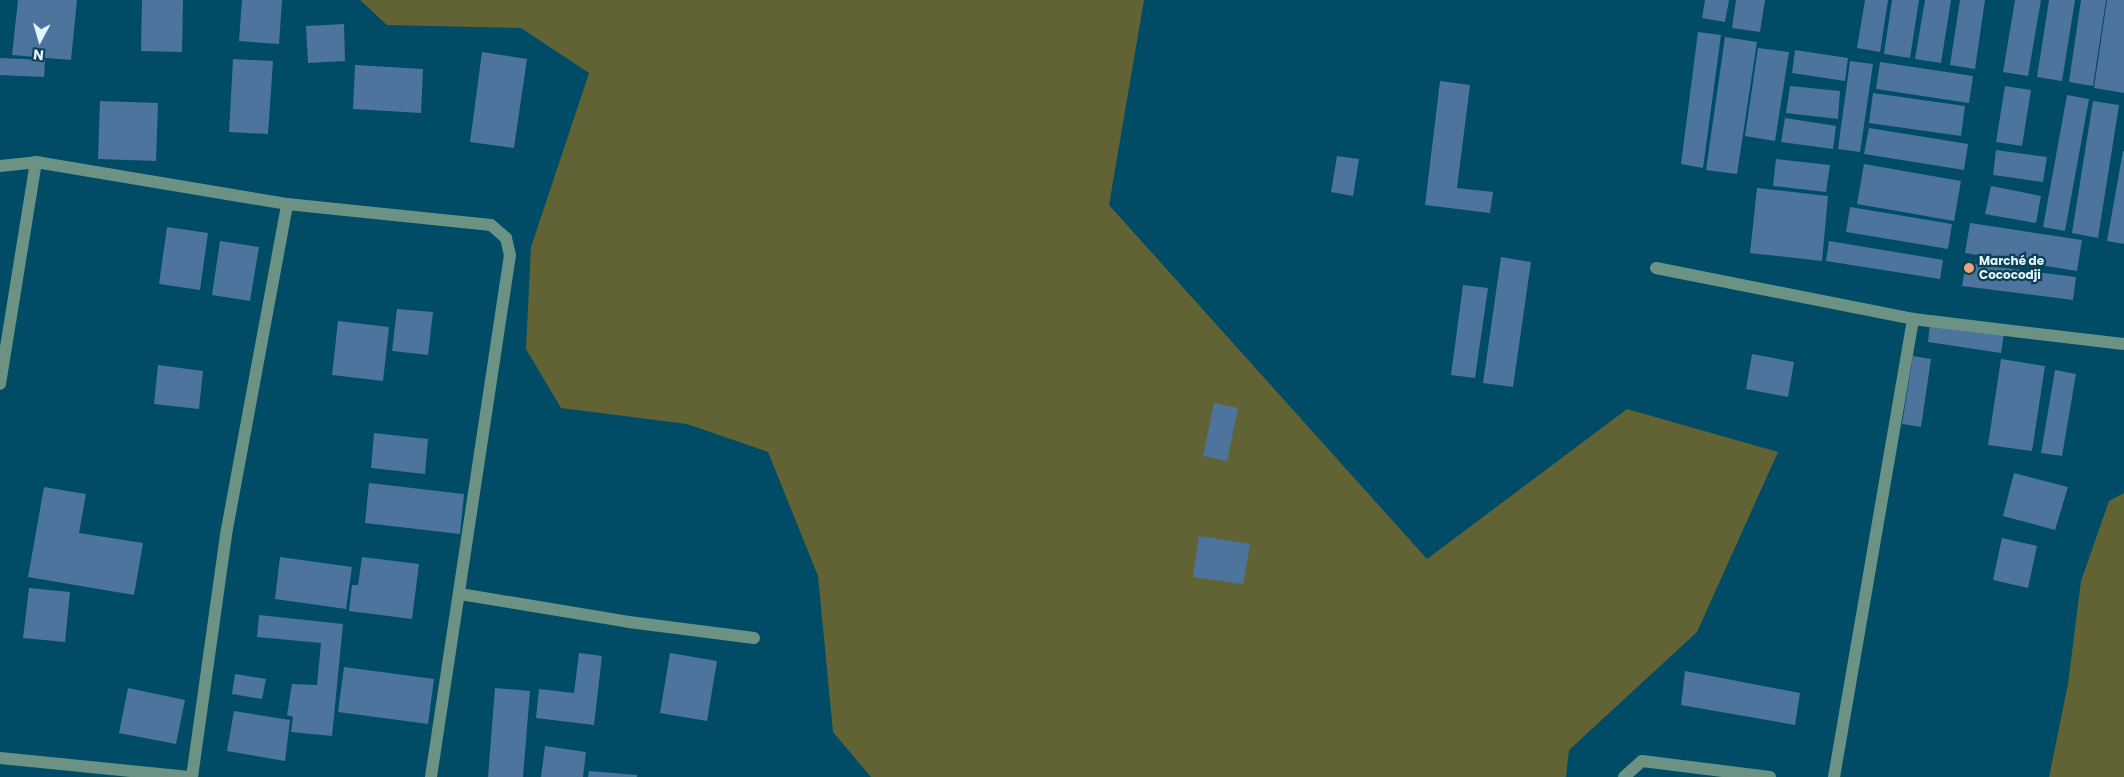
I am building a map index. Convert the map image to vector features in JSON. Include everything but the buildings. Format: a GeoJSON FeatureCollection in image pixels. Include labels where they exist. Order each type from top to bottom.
{"type":"FeatureCollection","features":[{"type":"Feature","properties":{"kind":"street"},"geometry":{"type":"LineString","coordinates":[[0,384],[36,162]]}},
{"type":"Feature","properties":{"kind":"street"},"geometry":{"type":"LineString","coordinates":[[0,166],[36,162],[288,204],[490,225],[506,238],[510,255],[431,777]]}},
{"type":"Feature","properties":{"kind":"street"},"geometry":{"type":"LineString","coordinates":[[0,758],[192,777],[227,530],[288,204]]}},
{"type":"Feature","properties":{"kind":"street"},"geometry":{"type":"LineString","coordinates":[[1656,268],[1913,319],[2124,344]]}},
{"type":"Feature","properties":{"kind":"street"},"geometry":{"type":"LineString","coordinates":[[1834,777],[1913,319]]}},
{"type":"Feature","properties":{"kind":"street"},"geometry":{"type":"LineString","coordinates":[[460,594],[629,622],[754,638]]}},
{"type":"Feature","properties":{"kind":"street"},"geometry":{"type":"LineString","coordinates":[[1624,777],[1642,761],[1770,777]]}},
{"type":"Feature","properties":{"kind":"shaded area"},"geometry":{"type":"Polygon","coordinates":[[[360,0],[1144,0],[1109,205],[1427,559],[1627,409],[1778,452],[1697,632],[1569,750],[1566,777],[871,777],[833,732],[818,576],[768,452],[687,424],[561,408],[526,349],[531,247],[589,73],[521,28],[387,25],[360,0]]]}},
{"type":"Feature","properties":{"kind":"shaded area"},"geometry":{"type":"Polygon","coordinates":[[[2124,493],[2124,777],[2049,777],[2068,684],[2081,581],[2109,501],[2124,493]]]}},
{"type":"Feature","properties":{"kind":"place","name":"Marché de Cococodji"},"geometry":{"type":"Point","coordinates":[1969,268]}}]}
